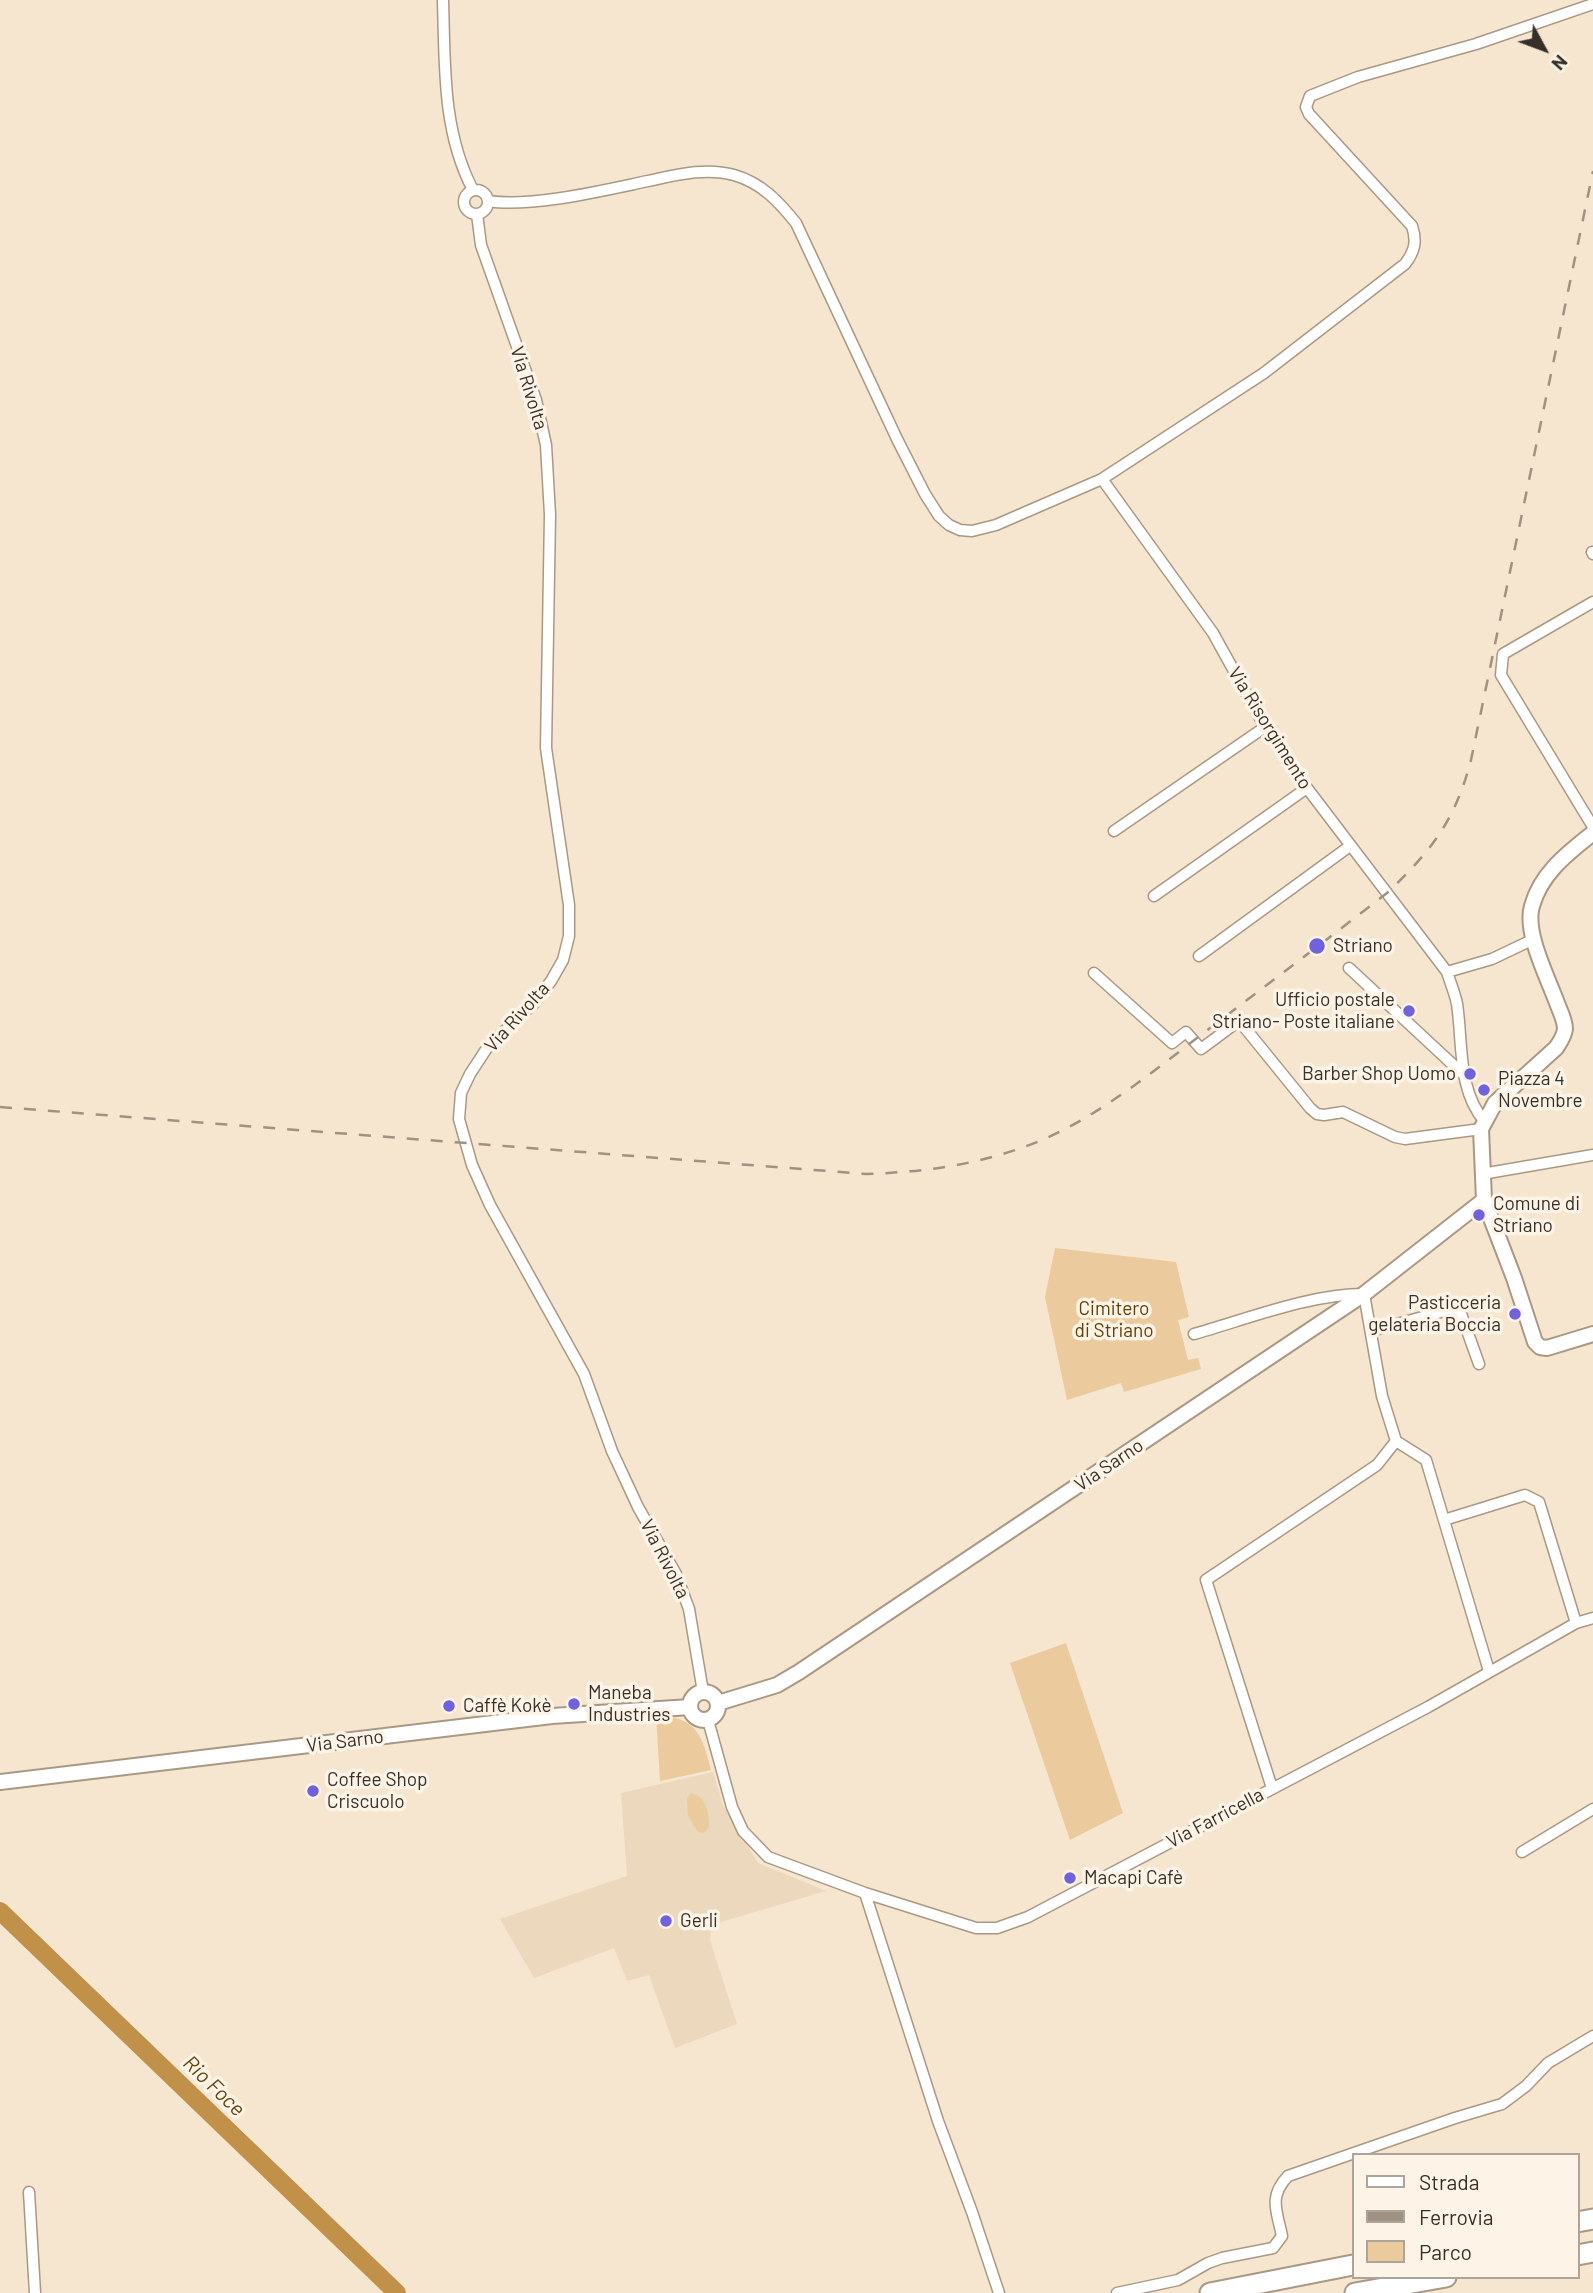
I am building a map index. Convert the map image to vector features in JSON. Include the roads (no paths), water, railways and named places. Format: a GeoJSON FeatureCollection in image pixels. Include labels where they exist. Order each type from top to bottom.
{"type":"FeatureCollection","features":[{"type":"Feature","properties":{"kind":"highway"},"geometry":{"type":"LineString","coordinates":[[1210,2293],[1352,2265]]}},
{"type":"Feature","properties":{"kind":"highway"},"geometry":{"type":"LineString","coordinates":[[1354,2293],[1434,2279]]}},
{"type":"Feature","properties":{"kind":"main road"},"geometry":{"type":"LineString","coordinates":[[1483,1125],[1496,1103],[1556,1048],[1563,1038],[1564,1023],[1530,922],[1532,906],[1559,861],[1593,833]]}},
{"type":"Feature","properties":{"kind":"main road","name":"Via Risorgimento"},"geometry":{"type":"LineString","coordinates":[[1483,1125],[1484,1200],[1535,1342],[1540,1347],[1547,1348],[1593,1334]]}},
{"type":"Feature","properties":{"kind":"main road","name":"Via Sarno"},"geometry":{"type":"LineString","coordinates":[[718,1703],[777,1685],[799,1672],[1364,1294],[1484,1200]]}},
{"type":"Feature","properties":{"kind":"main road"},"geometry":{"type":"LineString","coordinates":[[703,1692],[711,1694],[718,1703],[718,1712],[708,1720],[696,1718],[690,1707],[692,1699],[703,1692]]}},
{"type":"Feature","properties":{"kind":"main road","name":"Via Sarno"},"geometry":{"type":"LineString","coordinates":[[0,1782],[552,1716],[690,1707]]}},
{"type":"Feature","properties":{"kind":"street"},"geometry":{"type":"LineString","coordinates":[[443,0],[448,113],[461,162],[473,190]]}},
{"type":"Feature","properties":{"kind":"street"},"geometry":{"type":"LineString","coordinates":[[488,201],[520,202],[703,172],[733,174],[776,198],[796,223],[897,439],[933,508],[948,525],[960,530],[984,529],[1102,479],[1264,373],[1412,256],[1415,246],[1412,226],[1309,114],[1306,107],[1310,96],[1358,77],[1476,44],[1593,4]]}},
{"type":"Feature","properties":{"kind":"street"},"geometry":{"type":"LineString","coordinates":[[473,190],[484,192],[488,201],[485,210],[477,214],[466,209],[464,202],[467,194],[473,190]]}},
{"type":"Feature","properties":{"kind":"street","name":"Via Rivolta"},"geometry":{"type":"LineString","coordinates":[[477,214],[481,245],[536,400],[546,445],[550,515],[546,748],[569,905],[569,936],[563,960],[551,981],[534,1003],[487,1048],[470,1074],[461,1093],[459,1119],[472,1165],[490,1205],[584,1374],[612,1451],[638,1507],[676,1574],[690,1609],[703,1692]]}},
{"type":"Feature","properties":{"kind":"street","name":"Via Risorgimento"},"geometry":{"type":"LineString","coordinates":[[1102,479],[1213,634],[1265,727],[1307,789],[1447,972],[1457,1001],[1463,1074],[1483,1125]]}},
{"type":"Feature","properties":{"kind":"street"},"geometry":{"type":"LineString","coordinates":[[1593,601],[1503,654],[1500,675],[1593,827]]}},
{"type":"Feature","properties":{"kind":"street"},"geometry":{"type":"LineString","coordinates":[[1114,831],[1265,727]]}},
{"type":"Feature","properties":{"kind":"street"},"geometry":{"type":"LineString","coordinates":[[1154,896],[1307,789]]}},
{"type":"Feature","properties":{"kind":"street"},"geometry":{"type":"LineString","coordinates":[[1199,956],[1350,846]]}},
{"type":"Feature","properties":{"kind":"street"},"geometry":{"type":"LineString","coordinates":[[1447,972],[1492,959],[1534,939]]}},
{"type":"Feature","properties":{"kind":"street"},"geometry":{"type":"LineString","coordinates":[[1349,968],[1463,1074]]}},
{"type":"Feature","properties":{"kind":"street"},"geometry":{"type":"LineString","coordinates":[[1094,974],[1172,1043],[1186,1032],[1201,1049],[1236,1023],[1241,1023],[1317,1114],[1343,1112],[1395,1137],[1405,1139],[1483,1125]]}},
{"type":"Feature","properties":{"kind":"street"},"geometry":{"type":"LineString","coordinates":[[1482,1174],[1593,1155]]}},
{"type":"Feature","properties":{"kind":"street"},"geometry":{"type":"LineString","coordinates":[[1194,1334],[1317,1299],[1342,1294],[1364,1294],[1382,1396],[1396,1440],[1426,1460],[1489,1671]]}},
{"type":"Feature","properties":{"kind":"street"},"geometry":{"type":"LineString","coordinates":[[1371,1331],[1452,1309],[1460,1311],[1479,1364]]}},
{"type":"Feature","properties":{"kind":"street"},"geometry":{"type":"LineString","coordinates":[[1272,1788],[1206,1580],[1377,1465],[1396,1440]]}},
{"type":"Feature","properties":{"kind":"street"},"geometry":{"type":"LineString","coordinates":[[1444,1520],[1525,1494],[1539,1502],[1576,1623]]}},
{"type":"Feature","properties":{"kind":"street","name":"Via Farricella"},"geometry":{"type":"LineString","coordinates":[[708,1720],[732,1807],[743,1831],[768,1857],[865,1893],[976,1928],[997,1928],[1028,1917],[1428,1707],[1576,1623],[1593,1618]]}},
{"type":"Feature","properties":{"kind":"street"},"geometry":{"type":"LineString","coordinates":[[1521,1852],[1593,1810]]}},
{"type":"Feature","properties":{"kind":"street"},"geometry":{"type":"LineString","coordinates":[[865,1893],[938,2121],[999,2293]]}},
{"type":"Feature","properties":{"kind":"street"},"geometry":{"type":"LineString","coordinates":[[1354,2153],[1502,2104],[1526,2086],[1548,2063],[1593,2036]]}},
{"type":"Feature","properties":{"kind":"street"},"geometry":{"type":"LineString","coordinates":[[1117,2293],[1178,2280],[1215,2260],[1273,2248],[1282,2236],[1275,2194],[1278,2186],[1288,2176],[1352,2154]]}},
{"type":"Feature","properties":{"kind":"street"},"geometry":{"type":"LineString","coordinates":[[29,2192],[35,2293]]}},
{"type":"Feature","properties":{"kind":"waterway","name":"Rio Foce"},"geometry":{"type":"LineString","coordinates":[[0,1911],[397,2293]]}},
{"type":"Feature","properties":{"kind":"railway"},"geometry":{"type":"LineString","coordinates":[[0,1107],[866,1174],[933,1169],[999,1155],[1042,1140],[1105,1106],[1387,893],[1417,863],[1449,818],[1471,760],[1593,171]]}},
{"type":"Feature","properties":{"kind":"place","name":"Striano"},"geometry":{"type":"Point","coordinates":[1317,946]}},
{"type":"Feature","properties":{"kind":"place","name":"Ufficio postale Striano- Poste italiane"},"geometry":{"type":"Point","coordinates":[1409,1011]}},
{"type":"Feature","properties":{"kind":"place","name":"Barber Shop Uomo"},"geometry":{"type":"Point","coordinates":[1470,1074]}},
{"type":"Feature","properties":{"kind":"place","name":"Piazza 4 Novembre"},"geometry":{"type":"Point","coordinates":[1484,1090]}},
{"type":"Feature","properties":{"kind":"place","name":"Comune di Striano"},"geometry":{"type":"Point","coordinates":[1479,1215]}},
{"type":"Feature","properties":{"kind":"place","name":"Pasticceria gelateria Boccia"},"geometry":{"type":"Point","coordinates":[1515,1314]}},
{"type":"Feature","properties":{"kind":"place","name":"Maneba Industries"},"geometry":{"type":"Point","coordinates":[574,1704]}},
{"type":"Feature","properties":{"kind":"place","name":"Caffè Kokè"},"geometry":{"type":"Point","coordinates":[449,1706]}},
{"type":"Feature","properties":{"kind":"place","name":"Coffee Shop Criscuolo"},"geometry":{"type":"Point","coordinates":[313,1791]}},
{"type":"Feature","properties":{"kind":"place","name":"Macapi Cafè"},"geometry":{"type":"Point","coordinates":[1070,1878]}},
{"type":"Feature","properties":{"kind":"place","name":"Gerli"},"geometry":{"type":"Point","coordinates":[666,1921]}},
{"type":"Feature","properties":{"kind":"park label","name":"Cimitero di Striano"},"geometry":{"type":"Point","coordinates":[1114,1320]}}]}
